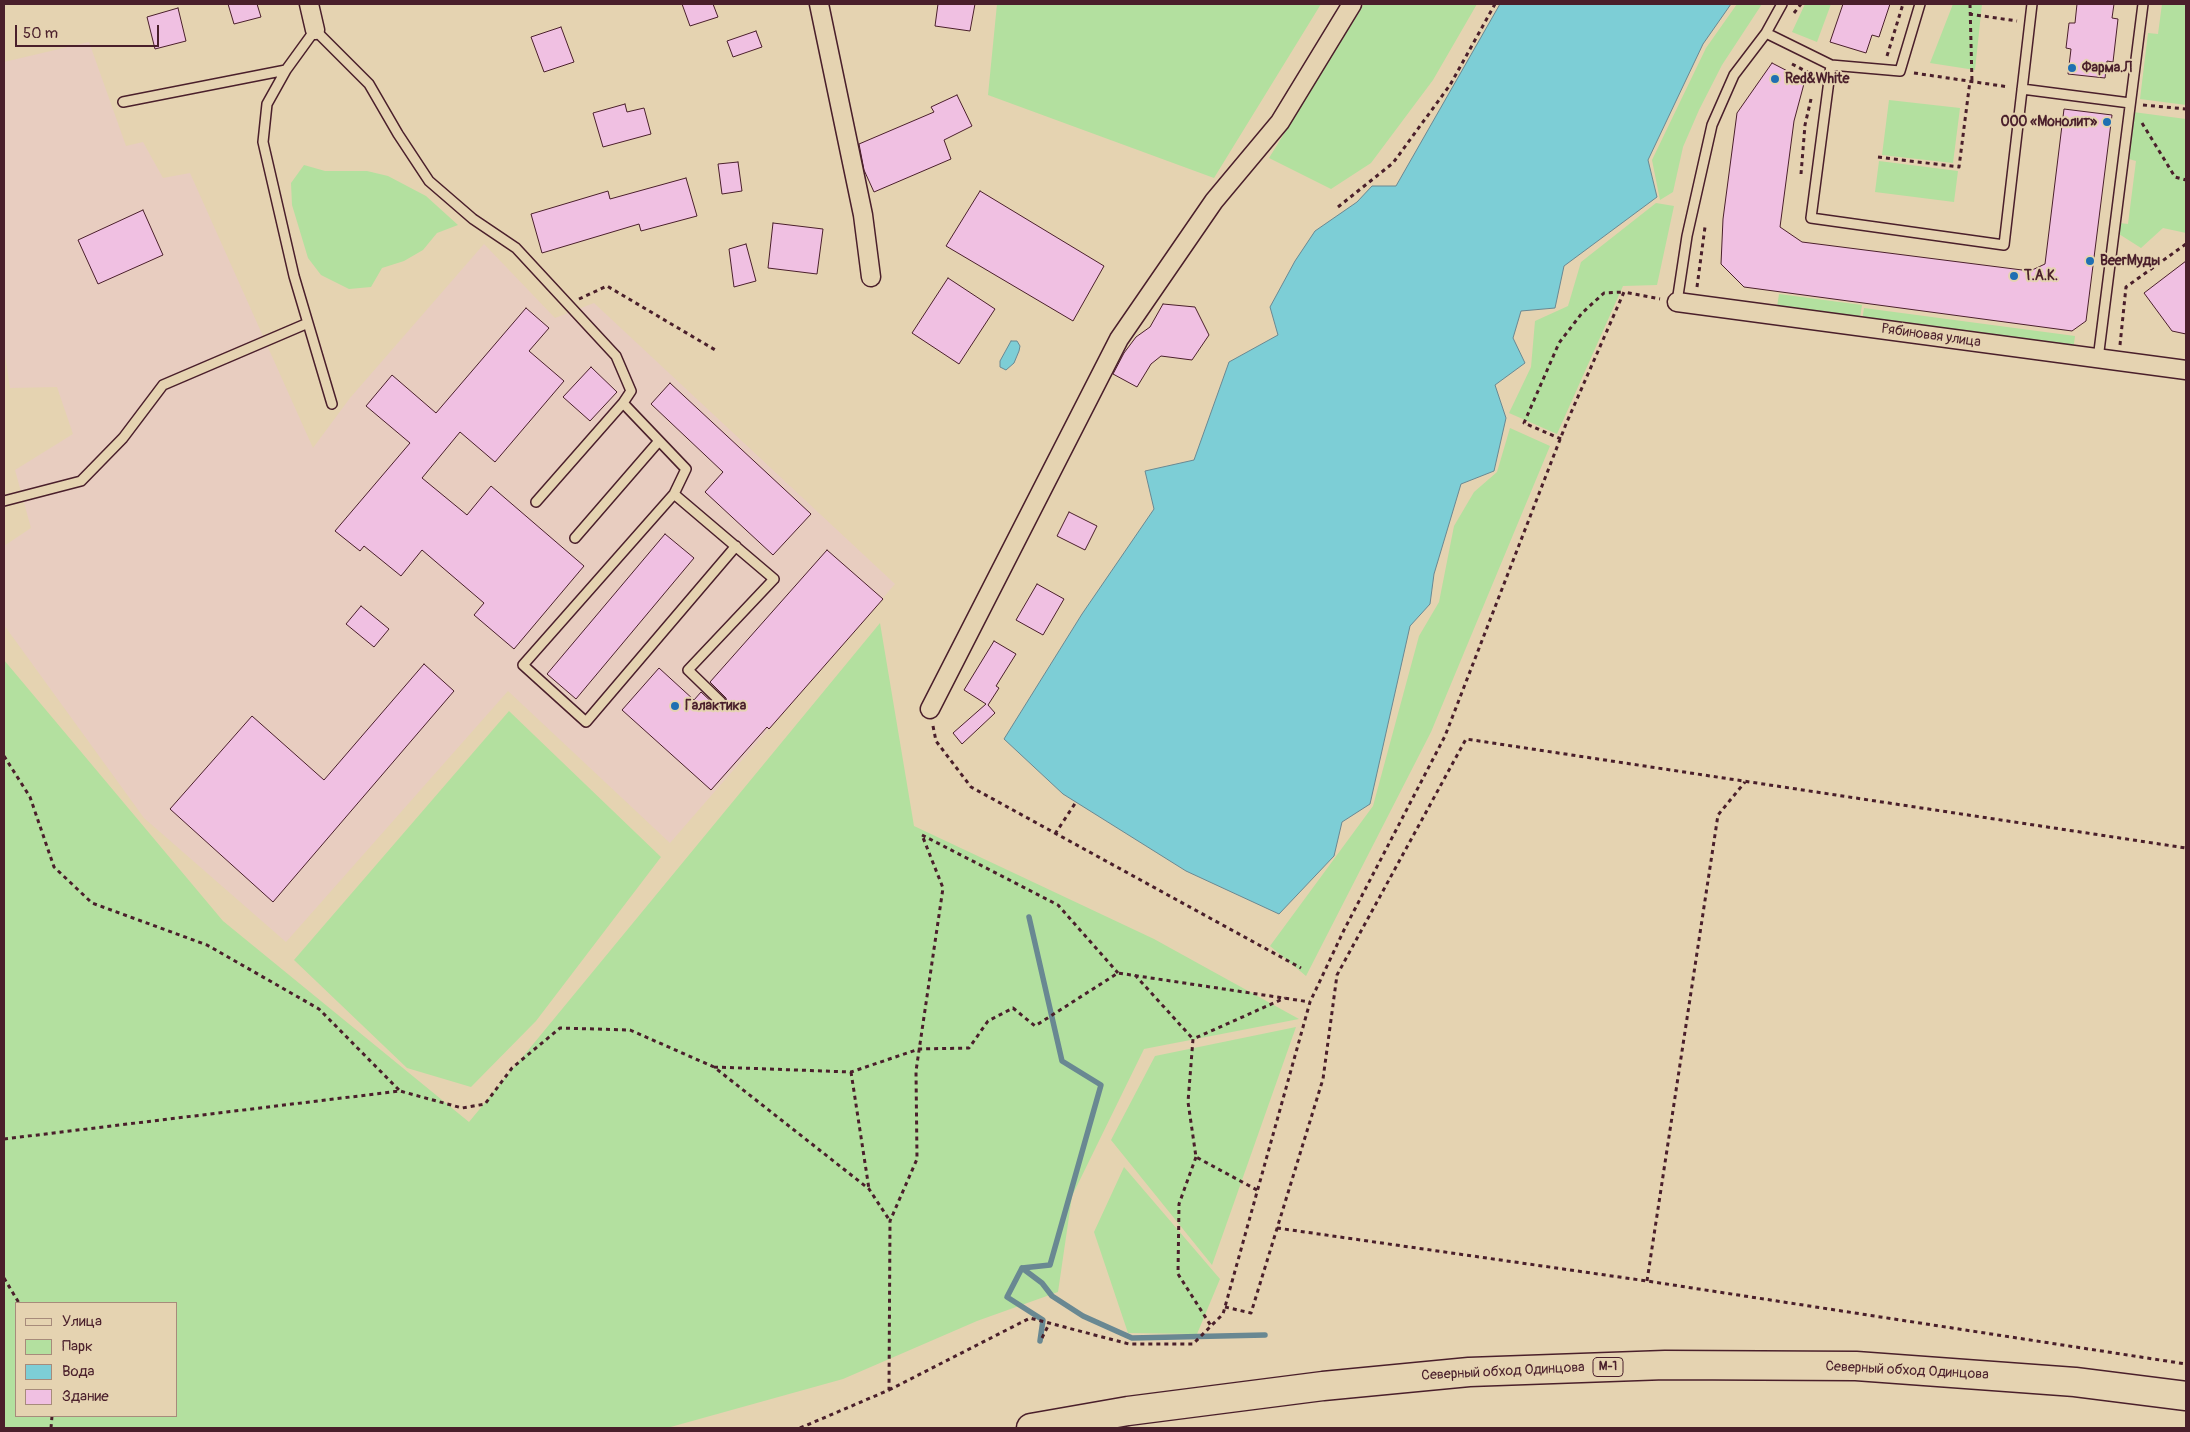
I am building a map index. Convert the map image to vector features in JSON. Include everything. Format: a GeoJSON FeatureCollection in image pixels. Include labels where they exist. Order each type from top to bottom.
{"type":"FeatureCollection","features":[{"type":"Feature","properties":{"kind":"highway","name":"Северный обход Одинцова"},"geometry":{"type":"LineString","coordinates":[[1031,1428],[1128,1411],[1323,1386],[1469,1372],[1665,1364],[1856,1366],[2075,1382],[2186,1396]]}},
{"type":"Feature","properties":{"kind":"street"},"geometry":{"type":"LineString","coordinates":[[309,4],[315,30]]}},
{"type":"Feature","properties":{"kind":"street"},"geometry":{"type":"LineString","coordinates":[[819,4],[862,215],[871,276]]}},
{"type":"Feature","properties":{"kind":"street"},"geometry":{"type":"LineString","coordinates":[[930,709],[1119,339],[1214,201],[1280,122],[1352,4]]}},
{"type":"Feature","properties":{"kind":"street","name":"Рябиновая улица"},"geometry":{"type":"LineString","coordinates":[[1677,302],[2186,370]]}},
{"type":"Feature","properties":{"kind":"lane"},"geometry":{"type":"LineString","coordinates":[[1677,302],[1687,236],[1712,125],[1734,75],[1766,33],[1782,4]]}},
{"type":"Feature","properties":{"kind":"lane"},"geometry":{"type":"LineString","coordinates":[[1766,33],[1831,65],[1900,71],[1920,4]]}},
{"type":"Feature","properties":{"kind":"lane"},"geometry":{"type":"LineString","coordinates":[[1831,65],[1811,218],[2004,245],[2032,4]]}},
{"type":"Feature","properties":{"kind":"lane"},"geometry":{"type":"LineString","coordinates":[[2098,359],[2143,4]]}},
{"type":"Feature","properties":{"kind":"lane"},"geometry":{"type":"LineString","coordinates":[[332,404],[294,276],[263,142],[267,104],[286,70],[315,30],[369,84],[398,134],[430,181],[473,219],[516,248],[616,356],[631,391],[623,403],[536,502]]}},
{"type":"Feature","properties":{"kind":"lane"},"geometry":{"type":"LineString","coordinates":[[123,102],[286,70]]}},
{"type":"Feature","properties":{"kind":"lane"},"geometry":{"type":"LineString","coordinates":[[2022,89],[2130,103]]}},
{"type":"Feature","properties":{"kind":"lane"},"geometry":{"type":"LineString","coordinates":[[4,501],[80,481],[123,438],[163,385],[308,323]]}},
{"type":"Feature","properties":{"kind":"lane"},"geometry":{"type":"LineString","coordinates":[[623,403],[686,469],[674,494],[524,665],[586,722],[736,546]]}},
{"type":"Feature","properties":{"kind":"lane"},"geometry":{"type":"LineString","coordinates":[[575,538],[659,441]]}},
{"type":"Feature","properties":{"kind":"lane"},"geometry":{"type":"LineString","coordinates":[[674,494],[774,579],[688,670],[722,702]]}},
{"type":"Feature","properties":{"kind":"path"},"geometry":{"type":"LineString","coordinates":[[1338,207],[1393,163],[1450,85],[1496,4]]}},
{"type":"Feature","properties":{"kind":"path"},"geometry":{"type":"LineString","coordinates":[[1801,4],[1768,50],[1816,77],[1814,85]]}},
{"type":"Feature","properties":{"kind":"path"},"geometry":{"type":"LineString","coordinates":[[1903,4],[1885,60],[1900,71],[2022,89]]}},
{"type":"Feature","properties":{"kind":"path"},"geometry":{"type":"LineString","coordinates":[[1878,157],[1958,168],[1971,82],[1970,4]]}},
{"type":"Feature","properties":{"kind":"path"},"geometry":{"type":"LineString","coordinates":[[1969,14],[2029,23]]}},
{"type":"Feature","properties":{"kind":"path"},"geometry":{"type":"LineString","coordinates":[[1800,181],[1805,126],[1812,93]]}},
{"type":"Feature","properties":{"kind":"path"},"geometry":{"type":"LineString","coordinates":[[2130,103],[2186,110]]}},
{"type":"Feature","properties":{"kind":"path"},"geometry":{"type":"LineString","coordinates":[[2130,103],[2175,177],[2186,180]]}},
{"type":"Feature","properties":{"kind":"path"},"geometry":{"type":"LineString","coordinates":[[1698,294],[1697,284],[1706,219]]}},
{"type":"Feature","properties":{"kind":"path"},"geometry":{"type":"LineString","coordinates":[[2118,362],[2126,287],[2186,244]]}},
{"type":"Feature","properties":{"kind":"path"},"geometry":{"type":"LineString","coordinates":[[568,304],[607,286],[717,351]]}},
{"type":"Feature","properties":{"kind":"path"},"geometry":{"type":"LineString","coordinates":[[800,1428],[889,1390],[1030,1318],[1129,1344],[1193,1344],[1224,1314],[1310,1002],[1344,930],[1445,736],[1561,439],[1624,292]]}},
{"type":"Feature","properties":{"kind":"path"},"geometry":{"type":"LineString","coordinates":[[1561,439],[1524,423],[1558,342],[1582,313],[1604,293],[1624,292],[1677,302]]}},
{"type":"Feature","properties":{"kind":"path"},"geometry":{"type":"LineString","coordinates":[[930,709],[936,741],[971,787],[1301,968]]}},
{"type":"Feature","properties":{"kind":"path"},"geometry":{"type":"LineString","coordinates":[[1225,1307],[1251,1314],[1323,1080],[1337,975],[1466,739],[2186,848]]}},
{"type":"Feature","properties":{"kind":"path"},"geometry":{"type":"LineString","coordinates":[[4,756],[30,797],[54,867],[92,903],[207,945],[319,1009],[400,1091]]}},
{"type":"Feature","properties":{"kind":"path"},"geometry":{"type":"LineString","coordinates":[[1647,1281],[1718,815],[1745,781]]}},
{"type":"Feature","properties":{"kind":"path"},"geometry":{"type":"LineString","coordinates":[[1055,834],[1076,802]]}},
{"type":"Feature","properties":{"kind":"path"},"geometry":{"type":"LineString","coordinates":[[889,1390],[890,1221],[917,1158],[916,1071],[943,888],[922,835],[1058,905],[1118,973]]}},
{"type":"Feature","properties":{"kind":"path"},"geometry":{"type":"LineString","coordinates":[[714,1067],[851,1072],[919,1048],[969,1048],[988,1021],[1013,1008],[1035,1026],[1118,973],[1310,1002]]}},
{"type":"Feature","properties":{"kind":"path"},"geometry":{"type":"LineString","coordinates":[[1135,975],[1193,1038],[1188,1102],[1196,1157],[1179,1204],[1178,1274],[1211,1326]]}},
{"type":"Feature","properties":{"kind":"path"},"geometry":{"type":"LineString","coordinates":[[1193,1038],[1286,998]]}},
{"type":"Feature","properties":{"kind":"path"},"geometry":{"type":"LineString","coordinates":[[4,1139],[400,1091],[462,1108],[485,1104],[512,1068],[560,1028],[630,1030],[714,1067],[869,1189],[890,1221]]}},
{"type":"Feature","properties":{"kind":"path"},"geometry":{"type":"LineString","coordinates":[[851,1072],[869,1189]]}},
{"type":"Feature","properties":{"kind":"path"},"geometry":{"type":"LineString","coordinates":[[1196,1157],[1258,1190]]}},
{"type":"Feature","properties":{"kind":"path"},"geometry":{"type":"LineString","coordinates":[[1277,1228],[1647,1281],[2186,1364]]}},
{"type":"Feature","properties":{"kind":"path"},"geometry":{"type":"LineString","coordinates":[[4,1278],[18,1302]]}},
{"type":"Feature","properties":{"kind":"path"},"geometry":{"type":"LineString","coordinates":[[1042,1338],[1050,1322]]}},
{"type":"Feature","properties":{"kind":"shaded area"},"geometry":{"type":"Polygon","coordinates":[[[89,42],[126,146],[143,142],[163,178],[190,173],[313,448],[350,398],[484,244],[555,318],[594,303],[895,584],[670,843],[508,691],[286,942],[144,818],[4,625],[4,546],[31,528],[15,470],[73,434],[57,387],[10,388],[4,348],[4,62],[89,42]]]}},
{"type":"Feature","properties":{"kind":"green space"},"geometry":{"type":"Polygon","coordinates":[[[997,4],[1321,4],[1214,178],[988,95],[997,4]]]}},
{"type":"Feature","properties":{"kind":"green space"},"geometry":{"type":"Polygon","coordinates":[[[1364,4],[1477,4],[1433,80],[1371,163],[1331,189],[1269,158],[1364,4]]]}},
{"type":"Feature","properties":{"kind":"green space"},"geometry":{"type":"Polygon","coordinates":[[[1737,4],[1762,4],[1722,65],[1699,110],[1683,147],[1673,192],[1660,200],[1652,160],[1706,48],[1737,4]]]}},
{"type":"Feature","properties":{"kind":"green space"},"geometry":{"type":"Polygon","coordinates":[[[1805,4],[1831,4],[1817,42],[1792,32],[1805,4]]]}},
{"type":"Feature","properties":{"kind":"green space"},"geometry":{"type":"Polygon","coordinates":[[[1953,4],[1982,4],[1975,70],[1930,63],[1953,4]]]}},
{"type":"Feature","properties":{"kind":"green space"},"geometry":{"type":"Polygon","coordinates":[[[2162,4],[2186,4],[2186,105],[2140,99],[2148,33],[2158,34],[2162,4]]]}},
{"type":"Feature","properties":{"kind":"green space"},"geometry":{"type":"Polygon","coordinates":[[[1889,100],[1960,108],[1953,163],[1882,155],[1889,100]]]}},
{"type":"Feature","properties":{"kind":"green space"},"geometry":{"type":"Polygon","coordinates":[[[2133,112],[2186,119],[2186,233],[2163,228],[2141,248],[2119,234],[2120,223],[2128,224],[2136,161],[2129,159],[2133,112]]]}},
{"type":"Feature","properties":{"kind":"green space"},"geometry":{"type":"Polygon","coordinates":[[[1879,161],[1958,171],[1954,202],[1875,192],[1879,161]]]}},
{"type":"Feature","properties":{"kind":"green space"},"geometry":{"type":"Polygon","coordinates":[[[304,165],[325,171],[367,171],[388,176],[426,196],[458,225],[437,233],[423,250],[404,261],[382,268],[371,287],[349,289],[321,275],[308,258],[292,205],[291,183],[304,165]]]}},
{"type":"Feature","properties":{"kind":"green space"},"geometry":{"type":"Polygon","coordinates":[[[1656,203],[1674,206],[1657,285],[1623,286],[1557,434],[1509,413],[1531,367],[1535,321],[1568,306],[1581,262],[1656,203]]]}},
{"type":"Feature","properties":{"kind":"green space"},"geometry":{"type":"Polygon","coordinates":[[[1779,294],[1862,305],[1860,318],[1777,307],[1779,294]]]}},
{"type":"Feature","properties":{"kind":"green space"},"geometry":{"type":"Polygon","coordinates":[[[1864,308],[2075,336],[2073,351],[1862,321],[1864,308]]]}},
{"type":"Feature","properties":{"kind":"green space"},"geometry":{"type":"Polygon","coordinates":[[[1510,428],[1550,446],[1431,732],[1306,976],[1270,946],[1373,806],[1419,636],[1439,602],[1454,526],[1474,492],[1497,472],[1510,428]]]}},
{"type":"Feature","properties":{"kind":"green space"},"geometry":{"type":"Polygon","coordinates":[[[880,623],[914,826],[1154,939],[1299,1019],[1144,1049],[1072,1196],[1058,1292],[977,1321],[843,1379],[667,1428],[4,1428],[4,660],[223,921],[469,1122],[880,623]]]}},
{"type":"Feature","properties":{"kind":"green space"},"geometry":{"type":"Polygon","coordinates":[[[509,711],[661,857],[536,1021],[471,1087],[407,1068],[294,960],[509,711]]]}},
{"type":"Feature","properties":{"kind":"green space"},"geometry":{"type":"Polygon","coordinates":[[[1296,1027],[1212,1265],[1111,1140],[1155,1056],[1296,1027]]]}},
{"type":"Feature","properties":{"kind":"green space"},"geometry":{"type":"Polygon","coordinates":[[[1124,1167],[1220,1279],[1197,1334],[1128,1333],[1094,1232],[1124,1167]]]}},
{"type":"Feature","properties":{"kind":"water"},"geometry":{"type":"Polygon","coordinates":[[[1500,4],[1731,4],[1703,44],[1648,160],[1657,197],[1564,266],[1555,308],[1521,311],[1513,338],[1525,363],[1495,385],[1506,418],[1494,471],[1461,484],[1434,574],[1430,604],[1410,626],[1370,804],[1342,822],[1334,856],[1279,914],[1186,871],[1063,794],[1004,739],[1082,614],[1154,509],[1145,471],[1194,460],[1229,362],[1278,335],[1270,307],[1295,261],[1315,231],[1357,202],[1372,186],[1396,186],[1500,4]]]}},
{"type":"Feature","properties":{"kind":"water"},"geometry":{"type":"Polygon","coordinates":[[[1011,341],[1017,341],[1020,346],[1014,363],[1006,370],[1000,367],[1000,361],[1011,341]]]}},
{"type":"Feature","properties":{"kind":"building"},"geometry":{"type":"Polygon","coordinates":[[[228,4],[257,4],[261,17],[234,24],[228,4]]]}},
{"type":"Feature","properties":{"kind":"building"},"geometry":{"type":"Polygon","coordinates":[[[682,4],[713,4],[718,17],[690,26],[682,4]]]}},
{"type":"Feature","properties":{"kind":"building"},"geometry":{"type":"Polygon","coordinates":[[[938,4],[975,4],[970,31],[935,26],[938,4]]]}},
{"type":"Feature","properties":{"kind":"building"},"geometry":{"type":"Polygon","coordinates":[[[1843,4],[1890,4],[1879,37],[1872,35],[1866,53],[1830,42],[1843,4]]]}},
{"type":"Feature","properties":{"kind":"building"},"geometry":{"type":"Polygon","coordinates":[[[2077,4],[2114,4],[2112,18],[2118,19],[2113,62],[2107,61],[2105,78],[2068,74],[2071,49],[2066,48],[2069,23],[2075,23],[2077,4]]]}},
{"type":"Feature","properties":{"kind":"building"},"geometry":{"type":"Polygon","coordinates":[[[178,8],[186,41],[155,49],[147,17],[178,8]]]}},
{"type":"Feature","properties":{"kind":"building"},"geometry":{"type":"Polygon","coordinates":[[[561,27],[574,62],[544,72],[531,37],[561,27]]]}},
{"type":"Feature","properties":{"kind":"building"},"geometry":{"type":"Polygon","coordinates":[[[756,31],[762,47],[733,57],[727,41],[756,31]]]}},
{"type":"Feature","properties":{"kind":"building"},"geometry":{"type":"Polygon","coordinates":[[[1772,63],[1805,80],[1794,121],[1780,227],[1802,242],[2030,271],[2045,264],[2064,109],[2112,115],[2086,321],[2072,331],[1744,287],[1721,264],[1723,219],[1737,113],[1772,63]]]}},
{"type":"Feature","properties":{"kind":"building"},"geometry":{"type":"Polygon","coordinates":[[[957,95],[972,126],[944,140],[951,159],[874,192],[864,170],[859,144],[934,112],[931,107],[957,95]]]}},
{"type":"Feature","properties":{"kind":"building"},"geometry":{"type":"Polygon","coordinates":[[[625,104],[627,112],[644,108],[651,134],[603,147],[593,113],[625,104]]]}},
{"type":"Feature","properties":{"kind":"building"},"geometry":{"type":"Polygon","coordinates":[[[738,162],[742,191],[722,194],[718,164],[738,162]]]}},
{"type":"Feature","properties":{"kind":"building"},"geometry":{"type":"Polygon","coordinates":[[[686,178],[697,216],[641,231],[639,224],[542,253],[531,214],[608,191],[610,199],[686,178]]]}},
{"type":"Feature","properties":{"kind":"building"},"geometry":{"type":"Polygon","coordinates":[[[980,191],[1104,266],[1073,321],[946,246],[980,191]]]}},
{"type":"Feature","properties":{"kind":"building"},"geometry":{"type":"Polygon","coordinates":[[[143,210],[163,255],[98,284],[78,240],[143,210]]]}},
{"type":"Feature","properties":{"kind":"building"},"geometry":{"type":"Polygon","coordinates":[[[773,223],[823,229],[817,274],[768,268],[773,223]]]}},
{"type":"Feature","properties":{"kind":"building"},"geometry":{"type":"Polygon","coordinates":[[[746,244],[756,281],[734,287],[729,249],[746,244]]]}},
{"type":"Feature","properties":{"kind":"building"},"geometry":{"type":"Polygon","coordinates":[[[2186,261],[2186,334],[2172,331],[2144,293],[2186,261]]]}},
{"type":"Feature","properties":{"kind":"building"},"geometry":{"type":"Polygon","coordinates":[[[948,278],[995,309],[959,364],[912,333],[948,278]]]}},
{"type":"Feature","properties":{"kind":"building"},"geometry":{"type":"Polygon","coordinates":[[[1163,304],[1195,307],[1209,335],[1192,360],[1161,356],[1151,364],[1137,387],[1113,374],[1124,353],[1136,337],[1150,327],[1163,304]]]}},
{"type":"Feature","properties":{"kind":"building"},"geometry":{"type":"Polygon","coordinates":[[[526,308],[549,328],[529,351],[564,381],[495,462],[460,432],[422,478],[467,515],[491,486],[584,566],[514,649],[474,615],[484,603],[422,550],[401,576],[364,546],[360,551],[335,531],[410,443],[366,406],[392,375],[436,413],[526,308]]]}},
{"type":"Feature","properties":{"kind":"building"},"geometry":{"type":"Polygon","coordinates":[[[591,367],[617,392],[590,421],[563,397],[591,367]]]}},
{"type":"Feature","properties":{"kind":"building"},"geometry":{"type":"Polygon","coordinates":[[[670,383],[811,514],[773,555],[705,492],[723,472],[651,404],[670,383]]]}},
{"type":"Feature","properties":{"kind":"building"},"geometry":{"type":"Polygon","coordinates":[[[1069,512],[1097,526],[1085,550],[1057,536],[1069,512]]]}},
{"type":"Feature","properties":{"kind":"building"},"geometry":{"type":"Polygon","coordinates":[[[665,534],[694,558],[576,699],[547,674],[665,534]]]}},
{"type":"Feature","properties":{"kind":"building"},"geometry":{"type":"Polygon","coordinates":[[[827,550],[883,599],[769,729],[767,727],[711,790],[622,710],[659,668],[694,700],[701,692],[717,707],[725,707],[727,703],[726,698],[710,682],[827,550]]]}},
{"type":"Feature","properties":{"kind":"building"},"geometry":{"type":"Polygon","coordinates":[[[1037,584],[1064,599],[1043,635],[1016,620],[1037,584]]]}},
{"type":"Feature","properties":{"kind":"building"},"geometry":{"type":"Polygon","coordinates":[[[361,606],[389,629],[374,647],[346,624],[361,606]]]}},
{"type":"Feature","properties":{"kind":"building"},"geometry":{"type":"Polygon","coordinates":[[[994,641],[1016,654],[996,686],[999,688],[988,705],[995,713],[962,744],[953,733],[986,704],[964,690],[994,641]]]}},
{"type":"Feature","properties":{"kind":"building"},"geometry":{"type":"Polygon","coordinates":[[[424,664],[454,691],[273,902],[170,809],[252,716],[324,780],[424,664]]]}},
{"type":"Feature","properties":{"kind":"waterway"},"geometry":{"type":"LineString","coordinates":[[1029,917],[1062,1061],[1101,1085],[1050,1265],[1022,1268],[1007,1297],[1043,1320],[1040,1341]]}},
{"type":"Feature","properties":{"kind":"waterway"},"geometry":{"type":"LineString","coordinates":[[1022,1268],[1042,1283],[1052,1296],[1083,1316],[1132,1338],[1265,1335]]}},
{"type":"Feature","properties":{"kind":"place","name":"Фарма.Л"},"geometry":{"type":"Point","coordinates":[2072,68]}},
{"type":"Feature","properties":{"kind":"place","name":"Red&White"},"geometry":{"type":"Point","coordinates":[1775,79]}},
{"type":"Feature","properties":{"kind":"place","name":"ООО «Монолит»"},"geometry":{"type":"Point","coordinates":[2107,122]}},
{"type":"Feature","properties":{"kind":"place","name":"BeerМуды"},"geometry":{"type":"Point","coordinates":[2090,261]}},
{"type":"Feature","properties":{"kind":"place","name":"Т.А.К."},"geometry":{"type":"Point","coordinates":[2014,276]}},
{"type":"Feature","properties":{"kind":"place","name":"Галактика"},"geometry":{"type":"Point","coordinates":[675,706]}}]}
